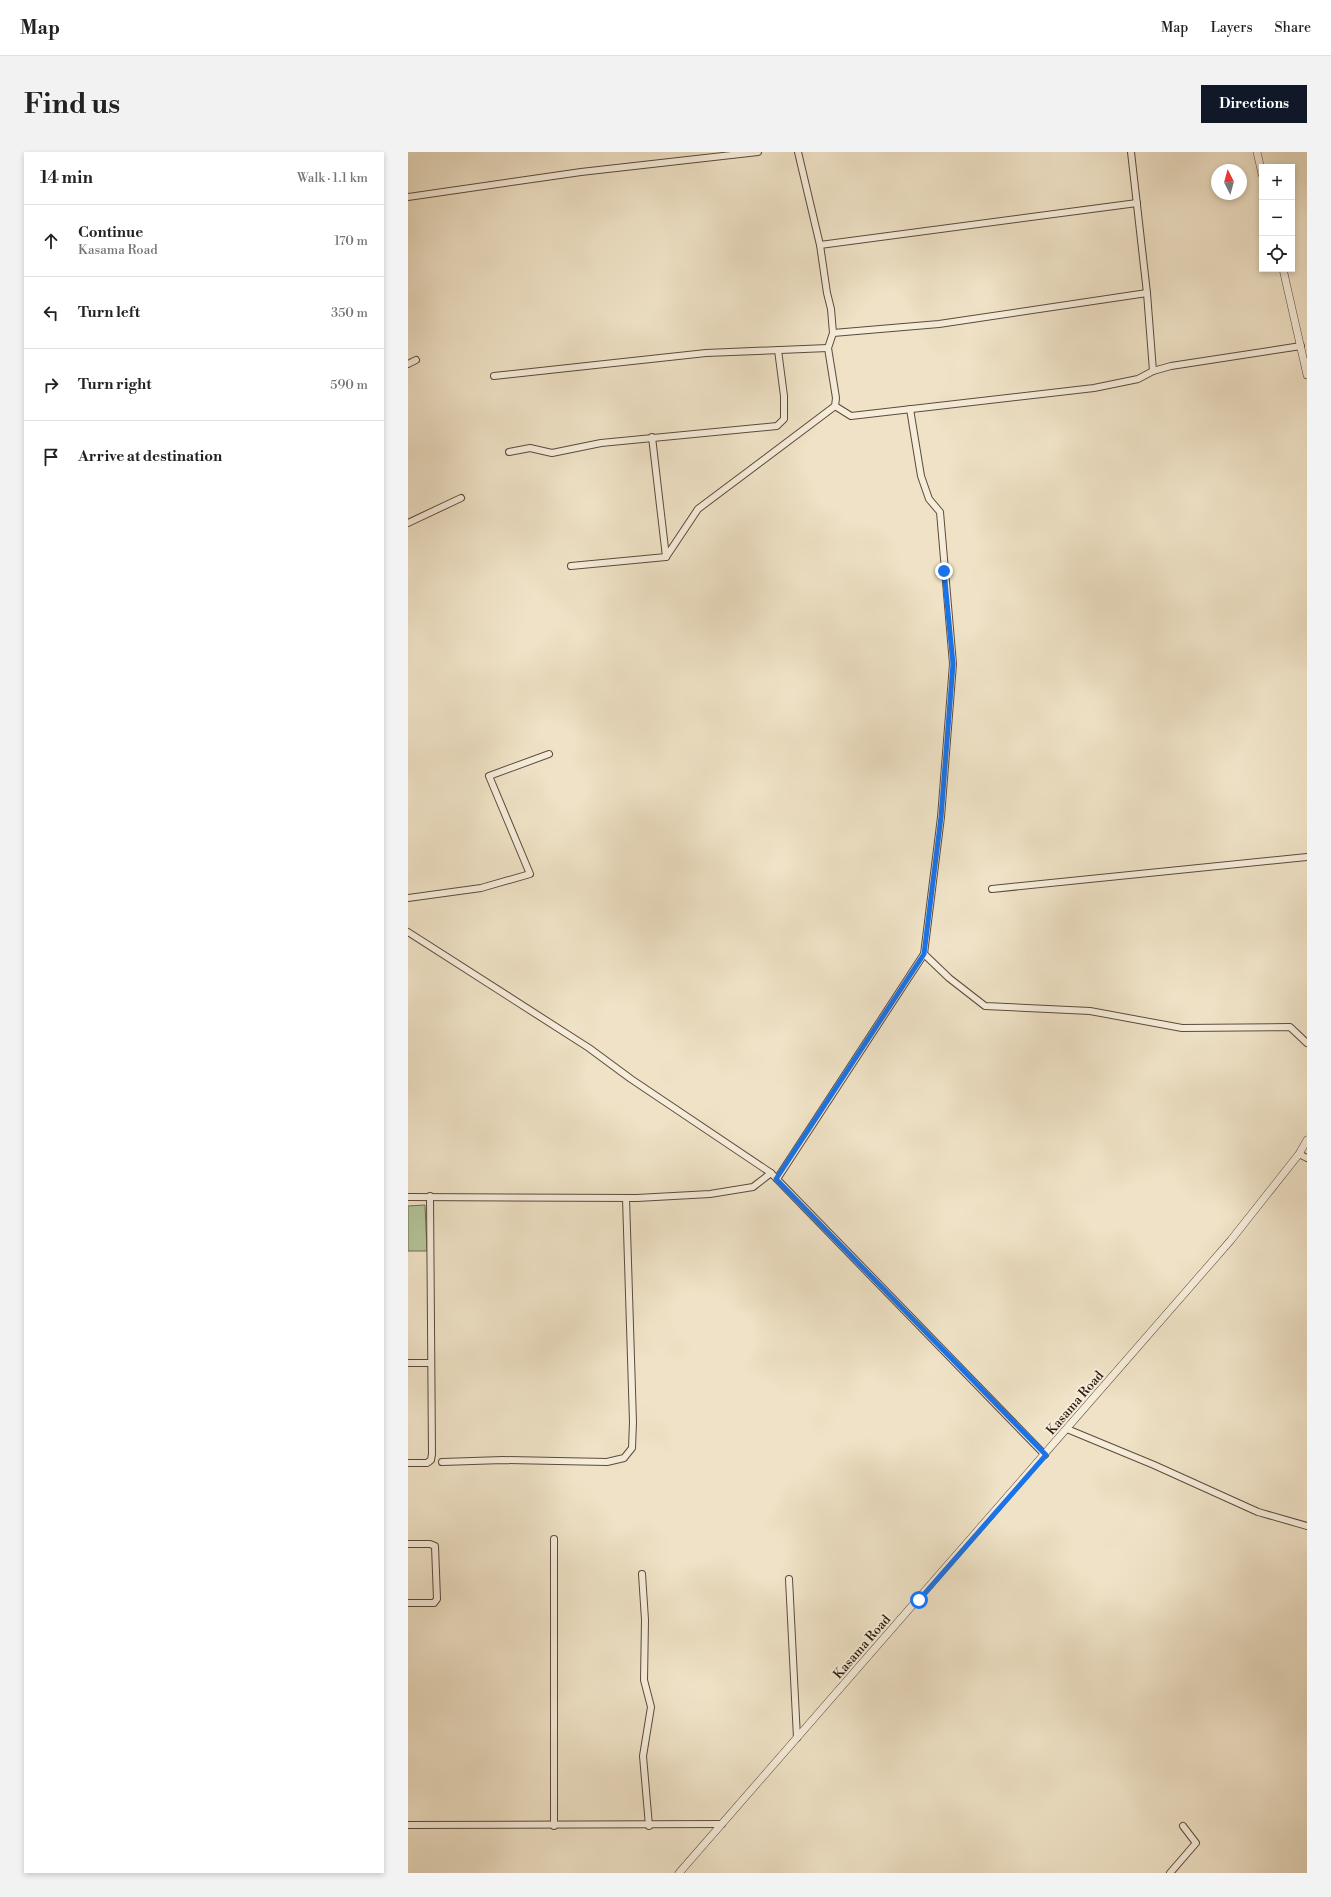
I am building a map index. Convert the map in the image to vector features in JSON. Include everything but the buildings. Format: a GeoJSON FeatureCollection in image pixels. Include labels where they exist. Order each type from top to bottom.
{"type":"FeatureCollection","features":[{"type":"Feature","properties":{"kind":"street"},"geometry":{"type":"LineString","coordinates":[[408,197],[581,172],[758,152]]}},
{"type":"Feature","properties":{"kind":"street"},"geometry":{"type":"LineString","coordinates":[[666,557],[698,509],[835,406],[836,398],[828,348],[833,333],[820,245],[798,152]]}},
{"type":"Feature","properties":{"kind":"street"},"geometry":{"type":"LineString","coordinates":[[1131,152],[1147,293],[1153,371]]}},
{"type":"Feature","properties":{"kind":"street"},"geometry":{"type":"LineString","coordinates":[[1257,152],[1260,164]]}},
{"type":"Feature","properties":{"kind":"street"},"geometry":{"type":"LineString","coordinates":[[820,245],[1137,203]]}},
{"type":"Feature","properties":{"kind":"street"},"geometry":{"type":"LineString","coordinates":[[1284,272],[1307,375]]}},
{"type":"Feature","properties":{"kind":"street"},"geometry":{"type":"LineString","coordinates":[[833,333],[939,324],[1147,293]]}},
{"type":"Feature","properties":{"kind":"street"},"geometry":{"type":"LineString","coordinates":[[835,406],[851,416],[1094,388],[1138,379],[1153,371],[1171,366],[1301,346]]}},
{"type":"Feature","properties":{"kind":"street"},"geometry":{"type":"LineString","coordinates":[[494,376],[699,354],[828,348]]}},
{"type":"Feature","properties":{"kind":"street"},"geometry":{"type":"LineString","coordinates":[[509,452],[530,448],[552,453],[600,443],[777,426],[784,419],[784,396],[778,350]]}},
{"type":"Feature","properties":{"kind":"street"},"geometry":{"type":"LineString","coordinates":[[408,364],[416,360]]}},
{"type":"Feature","properties":{"kind":"street"},"geometry":{"type":"LineString","coordinates":[[776,1179],[924,954],[941,817],[953,664],[940,512],[929,499],[921,476],[910,410]]}},
{"type":"Feature","properties":{"kind":"street"},"geometry":{"type":"LineString","coordinates":[[652,437],[666,557]]}},
{"type":"Feature","properties":{"kind":"street"},"geometry":{"type":"LineString","coordinates":[[408,522],[461,498]]}},
{"type":"Feature","properties":{"kind":"street"},"geometry":{"type":"LineString","coordinates":[[571,566],[666,557]]}},
{"type":"Feature","properties":{"kind":"street"},"geometry":{"type":"LineString","coordinates":[[408,898],[481,888],[530,874],[489,776],[549,754]]}},
{"type":"Feature","properties":{"kind":"street"},"geometry":{"type":"LineString","coordinates":[[992,889],[1307,857]]}},
{"type":"Feature","properties":{"kind":"street"},"geometry":{"type":"LineString","coordinates":[[408,932],[589,1048],[631,1079],[771,1173],[1046,1455]]}},
{"type":"Feature","properties":{"kind":"street"},"geometry":{"type":"LineString","coordinates":[[924,954],[949,978],[985,1006],[1090,1011],[1182,1028],[1290,1027],[1307,1043]]}},
{"type":"Feature","properties":{"kind":"street","name":"Kasama Road"},"geometry":{"type":"LineString","coordinates":[[679,1873],[1046,1455],[1231,1240],[1299,1154],[1307,1140]]}},
{"type":"Feature","properties":{"kind":"street"},"geometry":{"type":"LineString","coordinates":[[1299,1154],[1307,1158]]}},
{"type":"Feature","properties":{"kind":"street"},"geometry":{"type":"LineString","coordinates":[[408,1196],[626,1198],[710,1194],[753,1187],[771,1173]]}},
{"type":"Feature","properties":{"kind":"street"},"geometry":{"type":"LineString","coordinates":[[408,1463],[427,1463],[431,1460],[430,1196]]}},
{"type":"Feature","properties":{"kind":"street"},"geometry":{"type":"LineString","coordinates":[[442,1462],[503,1460],[607,1462],[624,1458],[632,1448],[633,1422],[626,1198]]}},
{"type":"Feature","properties":{"kind":"street"},"geometry":{"type":"LineString","coordinates":[[408,1364],[431,1363]]}},
{"type":"Feature","properties":{"kind":"street"},"geometry":{"type":"LineString","coordinates":[[1067,1429],[1154,1465],[1258,1512],[1307,1526]]}},
{"type":"Feature","properties":{"kind":"street"},"geometry":{"type":"LineString","coordinates":[[554,1539],[554,1826]]}},
{"type":"Feature","properties":{"kind":"street"},"geometry":{"type":"LineString","coordinates":[[408,1544],[430,1544],[435,1546],[437,1599],[434,1603],[408,1603]]}},
{"type":"Feature","properties":{"kind":"street"},"geometry":{"type":"LineString","coordinates":[[642,1574],[645,1620],[644,1680],[651,1707],[643,1756],[650,1826]]}},
{"type":"Feature","properties":{"kind":"street"},"geometry":{"type":"LineString","coordinates":[[789,1579],[798,1738]]}},
{"type":"Feature","properties":{"kind":"street"},"geometry":{"type":"LineString","coordinates":[[408,1825],[650,1826],[722,1824]]}},
{"type":"Feature","properties":{"kind":"street"},"geometry":{"type":"LineString","coordinates":[[1170,1873],[1196,1843],[1183,1826]]}},
{"type":"Feature","properties":{"kind":"green space"},"geometry":{"type":"Polygon","coordinates":[[[425,1205],[427,1251],[408,1251],[408,1206],[425,1205]]]}},
{"type":"Feature","properties":{"kind":"route"},"geometry":{"type":"LineString","coordinates":[[919,1600],[1046,1455],[776,1179],[924,954],[941,817],[953,664],[944,571]]}}]}
